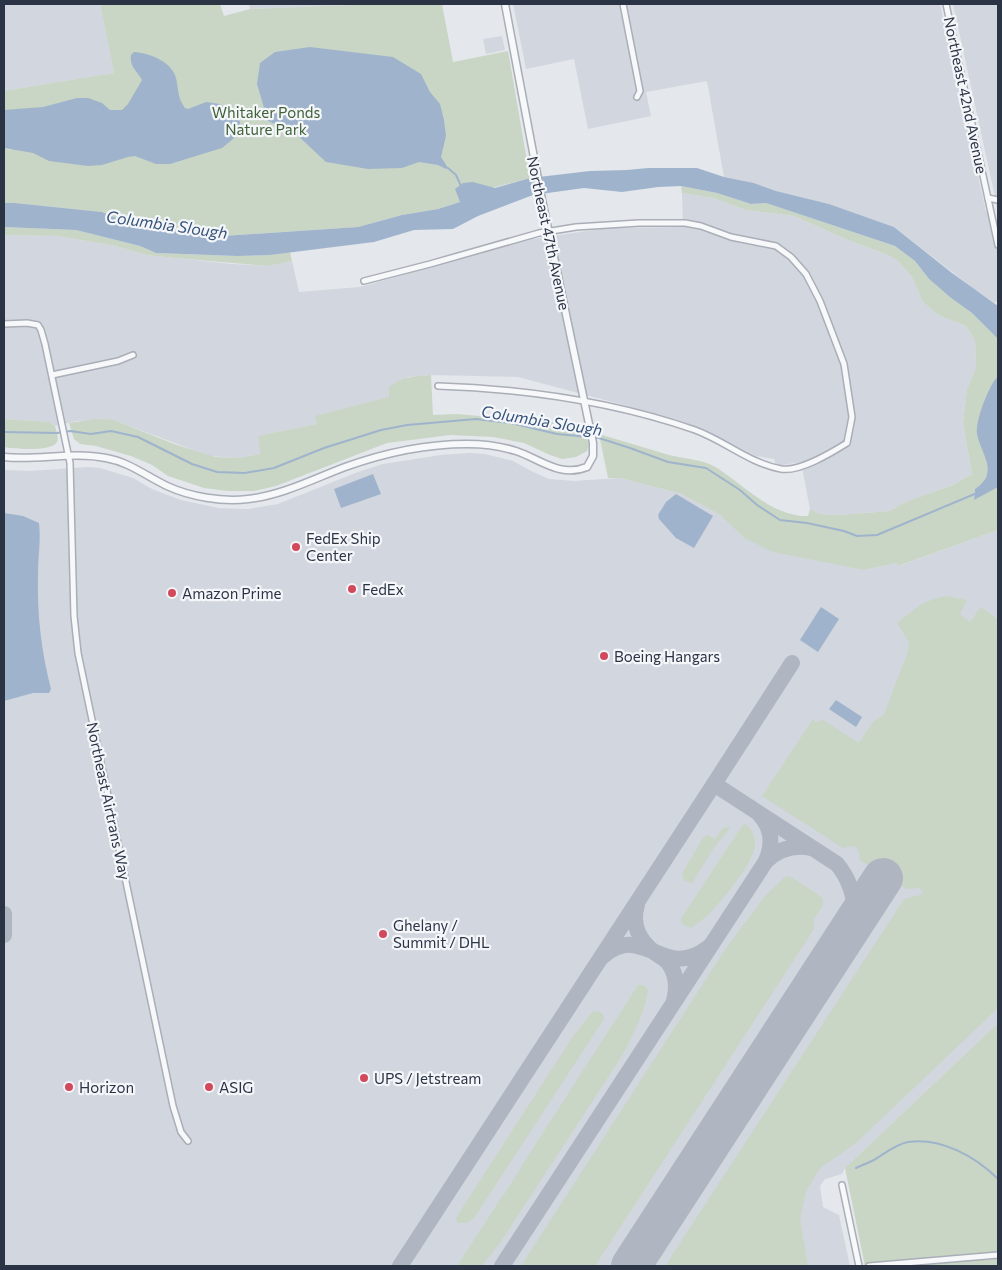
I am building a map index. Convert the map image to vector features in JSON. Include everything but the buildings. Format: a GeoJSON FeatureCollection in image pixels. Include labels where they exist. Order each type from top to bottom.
{"type":"FeatureCollection","features":[{"type":"Feature","properties":{"kind":"street","name":"Northeast 47th Avenue"},"geometry":{"type":"LineString","coordinates":[[69,455],[89,455],[113,460],[131,466],[179,491],[205,497],[236,500],[274,494],[369,459],[395,452],[433,446],[468,444],[501,447],[523,454],[552,467],[568,470],[587,467],[592,461],[593,443],[548,231],[504,4]]}},
{"type":"Feature","properties":{"kind":"street"},"geometry":{"type":"LineString","coordinates":[[623,4],[640,90],[637,97]]}},
{"type":"Feature","properties":{"kind":"street","name":"Northeast 42nd Avenue"},"geometry":{"type":"LineString","coordinates":[[946,4],[998,245]]}},
{"type":"Feature","properties":{"kind":"street"},"geometry":{"type":"LineString","coordinates":[[988,198],[998,200]]}},
{"type":"Feature","properties":{"kind":"street"},"geometry":{"type":"LineString","coordinates":[[364,280],[414,269],[548,231],[606,225],[685,223],[776,246],[791,257],[806,274],[820,301],[844,364],[852,416],[847,443],[822,459],[783,469],[750,459],[722,442],[696,430],[584,400],[511,389],[438,386]]}},
{"type":"Feature","properties":{"kind":"street","name":"Northeast Airtrans Way"},"geometry":{"type":"LineString","coordinates":[[4,324],[27,323],[38,325],[42,330],[71,471],[74,616],[78,653],[173,1106],[181,1132],[188,1141]]}},
{"type":"Feature","properties":{"kind":"street"},"geometry":{"type":"LineString","coordinates":[[52,375],[118,361],[133,355]]}},
{"type":"Feature","properties":{"kind":"street"},"geometry":{"type":"LineString","coordinates":[[4,457],[29,458],[69,455]]}},
{"type":"Feature","properties":{"kind":"street"},"geometry":{"type":"LineString","coordinates":[[842,1184],[859,1266]]}},
{"type":"Feature","properties":{"kind":"street"},"geometry":{"type":"LineString","coordinates":[[869,1266],[998,1255]]}},
{"type":"Feature","properties":{"kind":"shaded area"},"geometry":{"type":"Polygon","coordinates":[[[4,4],[100,4],[114,73],[4,91],[4,4]]]}},
{"type":"Feature","properties":{"kind":"shaded area"},"geometry":{"type":"Polygon","coordinates":[[[249,4],[375,4],[250,9],[249,4]]]}},
{"type":"Feature","properties":{"kind":"shaded area"},"geometry":{"type":"Polygon","coordinates":[[[513,4],[940,4],[986,212],[992,211],[998,243],[998,299],[995,303],[974,289],[894,227],[829,204],[776,191],[754,183],[724,177],[707,81],[646,92],[651,116],[588,129],[574,59],[526,69],[513,4]]]}},
{"type":"Feature","properties":{"kind":"shaded area"},"geometry":{"type":"Polygon","coordinates":[[[953,4],[998,4],[998,206],[997,206],[953,4]]]}},
{"type":"Feature","properties":{"kind":"shaded area"},"geometry":{"type":"Polygon","coordinates":[[[502,36],[505,50],[486,54],[483,39],[502,36]]]}},
{"type":"Feature","properties":{"kind":"shaded area"},"geometry":{"type":"Polygon","coordinates":[[[682,193],[713,198],[746,210],[794,216],[888,255],[898,261],[912,277],[923,302],[938,315],[966,326],[975,340],[976,368],[967,389],[963,423],[972,474],[953,485],[908,501],[889,511],[840,515],[820,514],[810,509],[801,462],[776,466],[774,459],[756,456],[711,433],[676,419],[518,377],[431,375],[408,377],[390,397],[316,416],[317,424],[259,436],[260,454],[237,458],[209,456],[114,420],[77,421],[55,426],[49,422],[4,419],[4,235],[57,236],[116,246],[146,255],[232,264],[268,266],[292,261],[299,292],[360,287],[532,239],[608,228],[683,227],[682,193]]]}},
{"type":"Feature","properties":{"kind":"shaded area"},"geometry":{"type":"Polygon","coordinates":[[[485,454],[513,461],[549,479],[574,481],[620,478],[682,494],[720,515],[743,537],[864,570],[897,563],[899,566],[998,530],[998,1023],[845,1168],[842,1174],[825,1179],[820,1186],[823,1207],[839,1215],[850,1266],[4,1266],[4,470],[30,471],[88,467],[100,468],[133,478],[152,489],[181,500],[218,508],[248,509],[278,504],[383,464],[441,455],[485,454]]]}},
{"type":"Feature","properties":{"kind":"green space","name":"Whitaker Ponds Nature Park"},"geometry":{"type":"Polygon","coordinates":[[[100,4],[220,4],[224,16],[250,9],[375,4],[442,4],[453,62],[508,51],[530,178],[480,191],[460,202],[438,209],[402,215],[358,227],[223,236],[152,228],[126,222],[102,212],[4,203],[4,148],[11,150],[4,114],[4,91],[114,73],[100,4]]]}},
{"type":"Feature","properties":{"kind":"green space"},"geometry":{"type":"Polygon","coordinates":[[[681,186],[717,193],[751,204],[766,203],[895,246],[915,261],[929,279],[972,313],[998,339],[998,376],[980,442],[986,457],[988,472],[983,484],[975,489],[974,499],[998,487],[998,530],[898,566],[897,563],[864,570],[773,552],[743,537],[720,515],[682,494],[620,478],[608,478],[599,434],[669,455],[712,465],[771,506],[795,515],[808,516],[810,509],[820,514],[840,515],[889,511],[908,501],[953,485],[972,474],[963,423],[967,389],[976,368],[975,340],[966,326],[938,315],[923,302],[912,277],[898,261],[888,255],[794,216],[746,210],[713,198],[682,193],[681,186]]]}},
{"type":"Feature","properties":{"kind":"green space"},"geometry":{"type":"Polygon","coordinates":[[[4,227],[76,230],[140,246],[156,253],[237,256],[290,252],[292,261],[268,266],[146,255],[116,246],[57,236],[4,235],[4,227]]]}},
{"type":"Feature","properties":{"kind":"green space"},"geometry":{"type":"Polygon","coordinates":[[[431,375],[433,415],[457,414],[582,425],[589,445],[587,451],[576,457],[562,459],[524,443],[493,437],[450,435],[387,443],[276,486],[254,491],[228,491],[204,488],[168,476],[152,465],[131,456],[96,446],[80,444],[74,439],[69,423],[97,419],[114,420],[174,444],[215,457],[237,458],[260,454],[258,436],[317,424],[315,416],[389,397],[389,387],[399,381],[431,375]]]}},
{"type":"Feature","properties":{"kind":"green space"},"geometry":{"type":"Polygon","coordinates":[[[4,419],[49,422],[55,426],[58,440],[54,445],[41,449],[4,447],[4,419]]]}},
{"type":"Feature","properties":{"kind":"green space"},"geometry":{"type":"Polygon","coordinates":[[[946,596],[967,600],[960,614],[970,622],[981,607],[998,619],[998,1008],[856,1143],[820,1168],[806,1191],[800,1218],[808,1266],[665,1266],[904,899],[920,895],[923,891],[919,888],[907,889],[860,860],[859,851],[856,847],[843,848],[762,796],[813,719],[815,722],[823,720],[859,743],[873,722],[884,714],[907,654],[909,642],[897,623],[925,603],[946,596]]]}},
{"type":"Feature","properties":{"kind":"green space"},"geometry":{"type":"Polygon","coordinates":[[[744,823],[755,839],[754,850],[747,866],[727,894],[707,916],[691,928],[683,925],[682,917],[744,823]]]}},
{"type":"Feature","properties":{"kind":"green space"},"geometry":{"type":"Polygon","coordinates":[[[730,828],[713,849],[693,882],[684,880],[682,874],[704,836],[708,835],[715,839],[722,829],[730,828]]]}},
{"type":"Feature","properties":{"kind":"green space"},"geometry":{"type":"Polygon","coordinates":[[[786,876],[793,878],[823,898],[823,905],[814,919],[814,929],[595,1266],[521,1266],[726,948],[766,895],[786,876]]]}},
{"type":"Feature","properties":{"kind":"green space"},"geometry":{"type":"Polygon","coordinates":[[[638,985],[644,985],[648,990],[644,1008],[620,1059],[500,1243],[482,1266],[457,1266],[506,1192],[638,985]]]}},
{"type":"Feature","properties":{"kind":"green space"},"geometry":{"type":"Polygon","coordinates":[[[597,1011],[603,1014],[604,1019],[474,1218],[467,1223],[458,1223],[456,1219],[459,1213],[572,1038],[592,1012],[597,1011]]]}},
{"type":"Feature","properties":{"kind":"green space"},"geometry":{"type":"Polygon","coordinates":[[[998,1023],[998,1266],[865,1266],[845,1168],[998,1023]]]}},
{"type":"Feature","properties":{"kind":"water"},"geometry":{"type":"Polygon","coordinates":[[[310,47],[393,57],[421,74],[430,92],[440,104],[446,136],[441,157],[448,168],[419,162],[402,168],[368,169],[326,162],[295,133],[268,121],[257,84],[260,63],[275,52],[310,47]]]}},
{"type":"Feature","properties":{"kind":"water"},"geometry":{"type":"Polygon","coordinates":[[[134,52],[153,56],[170,67],[174,72],[179,97],[185,108],[188,109],[206,102],[220,104],[237,116],[240,122],[239,132],[222,148],[170,164],[156,164],[135,156],[102,165],[88,166],[49,161],[33,153],[4,148],[4,110],[43,107],[77,98],[88,98],[102,103],[110,110],[122,110],[128,104],[142,80],[131,62],[131,55],[134,52]]]}},
{"type":"Feature","properties":{"kind":"water"},"geometry":{"type":"Polygon","coordinates":[[[697,168],[724,177],[754,183],[776,191],[829,204],[894,227],[952,273],[998,306],[998,339],[972,313],[929,279],[915,261],[895,246],[766,203],[751,204],[717,193],[681,186],[622,192],[584,188],[533,195],[478,216],[453,229],[414,230],[374,242],[270,255],[237,256],[156,253],[140,246],[76,230],[4,227],[4,203],[15,203],[102,212],[126,222],[152,228],[223,236],[358,227],[402,215],[438,209],[460,202],[455,189],[463,183],[473,182],[495,188],[530,178],[590,171],[697,168]]]}},
{"type":"Feature","properties":{"kind":"water"},"geometry":{"type":"Polygon","coordinates":[[[998,376],[998,487],[974,500],[975,489],[982,483],[988,470],[977,434],[978,421],[987,395],[998,376]]]}},
{"type":"Feature","properties":{"kind":"water"},"geometry":{"type":"Polygon","coordinates":[[[373,474],[381,494],[341,508],[334,489],[373,474]]]}},
{"type":"Feature","properties":{"kind":"water"},"geometry":{"type":"Polygon","coordinates":[[[676,494],[713,516],[694,548],[676,538],[659,519],[658,515],[666,502],[676,494]]]}},
{"type":"Feature","properties":{"kind":"water"},"geometry":{"type":"Polygon","coordinates":[[[4,513],[23,516],[39,523],[39,618],[42,646],[51,689],[49,693],[33,693],[4,701],[4,513]]]}},
{"type":"Feature","properties":{"kind":"water"},"geometry":{"type":"Polygon","coordinates":[[[821,607],[839,619],[818,652],[800,640],[821,607]]]}},
{"type":"Feature","properties":{"kind":"water"},"geometry":{"type":"Polygon","coordinates":[[[836,700],[862,717],[856,727],[829,709],[836,700]]]}},
{"type":"Feature","properties":{"kind":"waterway"},"geometry":{"type":"LineString","coordinates":[[448,168],[456,175],[461,186]]}},
{"type":"Feature","properties":{"kind":"waterway","name":"Columbia Slough"},"geometry":{"type":"LineString","coordinates":[[4,432],[57,433],[70,431],[91,434],[111,431],[138,437],[192,464],[217,472],[245,473],[274,468],[324,448],[381,430],[407,425],[476,419],[511,423],[557,434],[599,438],[668,462],[706,468],[740,490],[757,505],[780,520],[807,523],[844,531],[857,536],[877,535],[977,493]]}},
{"type":"Feature","properties":{"kind":"waterway"},"geometry":{"type":"LineString","coordinates":[[856,1168],[899,1145],[920,1141],[957,1150],[979,1163],[998,1179]]}},
{"type":"Feature","properties":{"kind":"taxiway"},"geometry":{"type":"LineString","coordinates":[[714,784],[792,663]]}},
{"type":"Feature","properties":{"kind":"taxiway"},"geometry":{"type":"LineString","coordinates":[[400,1266],[714,784],[837,864],[846,877],[852,891],[855,906],[855,922]]}},
{"type":"Feature","properties":{"kind":"taxiway"},"geometry":{"type":"LineString","coordinates":[[760,815],[767,825],[770,837],[770,849],[766,861]]}},
{"type":"Feature","properties":{"kind":"taxiway"},"geometry":{"type":"LineString","coordinates":[[502,1266],[766,861],[776,853],[787,848],[811,848]]}},
{"type":"Feature","properties":{"kind":"taxiway"},"geometry":{"type":"LineString","coordinates":[[637,905],[635,919],[640,937],[654,952],[668,962],[674,973],[676,987],[674,1001]]}},
{"type":"Feature","properties":{"kind":"taxiway"},"geometry":{"type":"LineString","coordinates":[[4,914],[4,935]]}},
{"type":"Feature","properties":{"kind":"taxiway"},"geometry":{"type":"LineString","coordinates":[[603,956],[618,947],[631,945],[679,959],[693,956],[709,947]]}},
{"type":"Feature","properties":{"kind":"runway"},"geometry":{"type":"LineString","coordinates":[[631,1266],[883,878]]}},
{"type":"Feature","properties":{"kind":"place","name":"FedEx Ship Center"},"geometry":{"type":"Point","coordinates":[296,547]}},
{"type":"Feature","properties":{"kind":"place","name":"FedEx"},"geometry":{"type":"Point","coordinates":[352,589]}},
{"type":"Feature","properties":{"kind":"place","name":"Amazon Prime"},"geometry":{"type":"Point","coordinates":[172,593]}},
{"type":"Feature","properties":{"kind":"place","name":"Boeing Hangars"},"geometry":{"type":"Point","coordinates":[604,656]}},
{"type":"Feature","properties":{"kind":"place","name":"Ghelany / Summit / DHL"},"geometry":{"type":"Point","coordinates":[383,934]}},
{"type":"Feature","properties":{"kind":"place","name":"UPS / Jetstream"},"geometry":{"type":"Point","coordinates":[364,1078]}},
{"type":"Feature","properties":{"kind":"place","name":"Horizon"},"geometry":{"type":"Point","coordinates":[69,1087]}},
{"type":"Feature","properties":{"kind":"place","name":"ASIG"},"geometry":{"type":"Point","coordinates":[209,1087]}}]}
